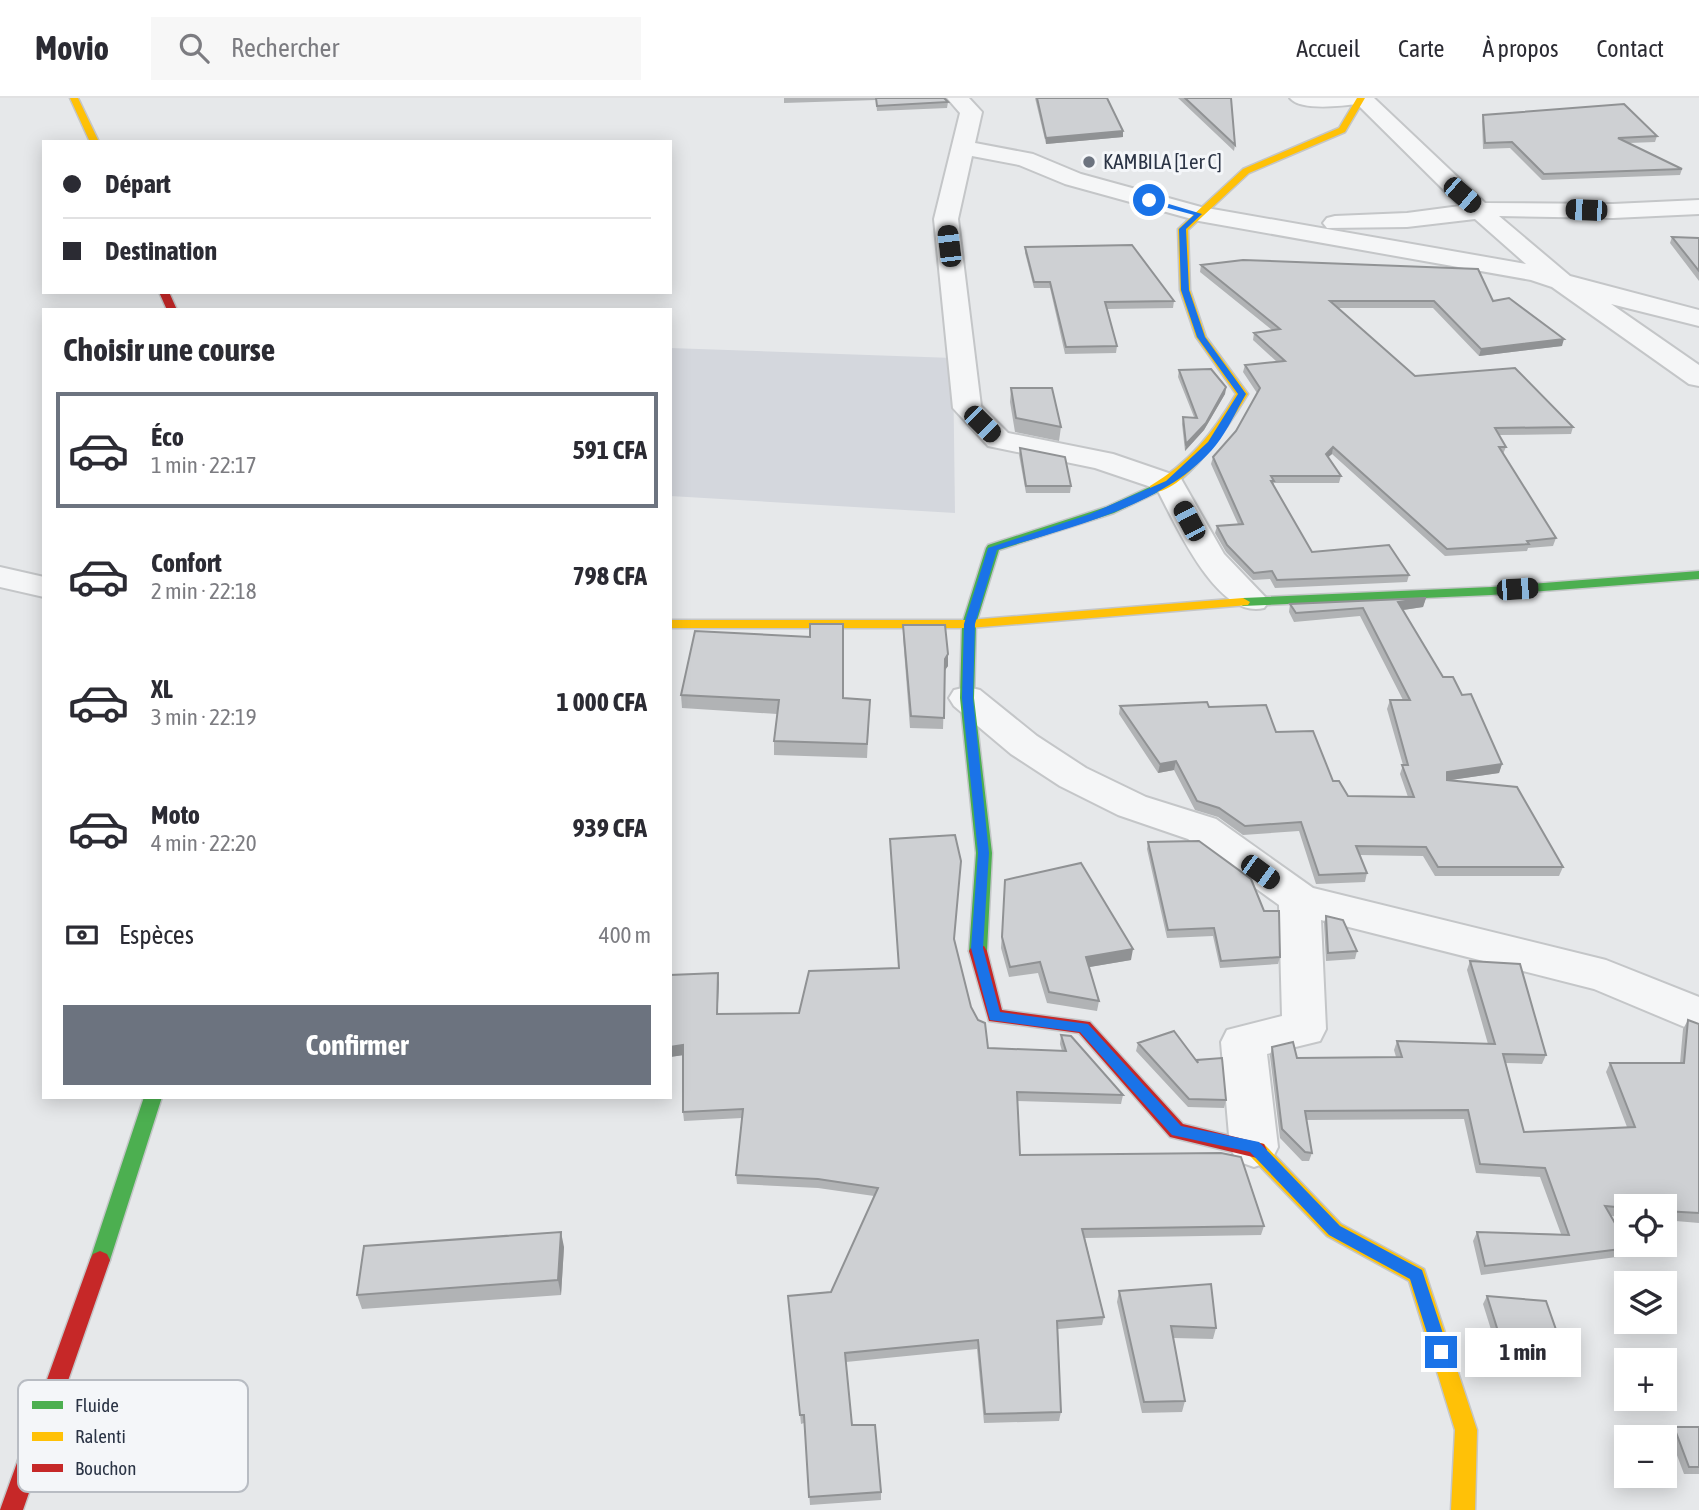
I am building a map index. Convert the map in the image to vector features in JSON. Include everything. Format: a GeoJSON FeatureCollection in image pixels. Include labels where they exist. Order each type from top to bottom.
{"type":"FeatureCollection","features":[{"type":"Feature","properties":{"kind":"main road"},"geometry":{"type":"LineString","coordinates":[[74,98],[93,140]]}},
{"type":"Feature","properties":{"kind":"main road"},"geometry":{"type":"LineString","coordinates":[[1360,98],[1342,130],[1246,171],[1183,229],[1185,290],[1201,337],[1242,394],[1212,444],[1169,483],[1093,516],[993,548],[970,624],[967,698],[984,853],[977,948],[995,1016],[1084,1027],[1177,1131],[1254,1147],[1334,1230],[1417,1275],[1465,1430],[1463,1510]]}},
{"type":"Feature","properties":{"kind":"main road"},"geometry":{"type":"LineString","coordinates":[[672,624],[970,624],[1252,601],[1491,591],[1699,575]]}},
{"type":"Feature","properties":{"kind":"main road"},"geometry":{"type":"LineString","coordinates":[[57,1380],[128,1180],[152,1099]]}},
{"type":"Feature","properties":{"kind":"main road"},"geometry":{"type":"LineString","coordinates":[[11,1510],[18,1490]]}},
{"type":"Feature","properties":{"kind":"street"},"geometry":{"type":"LineString","coordinates":[[1300,98],[1333,101],[1360,98],[1480,211],[1562,282],[1699,378]]}},
{"type":"Feature","properties":{"kind":"street"},"geometry":{"type":"LineString","coordinates":[[974,103],[946,219],[967,408],[998,440],[1102,460],[1169,483],[1210,559],[1252,601]]}},
{"type":"Feature","properties":{"kind":"street"},"geometry":{"type":"LineString","coordinates":[[963,148],[1025,159],[1073,179],[1199,214],[1536,273],[1699,318]]}},
{"type":"Feature","properties":{"kind":"street"},"geometry":{"type":"LineString","coordinates":[[1263,226],[1407,220],[1503,208],[1614,211],[1699,207]]}},
{"type":"Feature","properties":{"kind":"street"},"geometry":{"type":"LineString","coordinates":[[0,577],[42,587]]}},
{"type":"Feature","properties":{"kind":"street"},"geometry":{"type":"LineString","coordinates":[[967,698],[1024,745],[1073,777],[1132,806],[1202,829],[1299,900],[1373,920],[1508,949],[1606,976],[1699,1016]]}},
{"type":"Feature","properties":{"kind":"street"},"geometry":{"type":"LineString","coordinates":[[1254,1147],[1243,1042],[1304,1029],[1299,900]]}},
{"type":"Feature","properties":{"kind":"shaded area"},"geometry":{"type":"Polygon","coordinates":[[[672,348],[953,358],[955,513],[672,496],[672,348]]]}},
{"type":"Feature","properties":{"kind":"building"},"geometry":{"type":"Polygon","coordinates":[[[876,98],[944,98],[948,102],[877,106],[876,98]]]}},
{"type":"Feature","properties":{"kind":"building"},"geometry":{"type":"Polygon","coordinates":[[[1037,98],[1107,98],[1123,131],[1046,138],[1037,98]]]}},
{"type":"Feature","properties":{"kind":"building"},"geometry":{"type":"Polygon","coordinates":[[[1185,98],[1231,98],[1235,145],[1185,98]]]}},
{"type":"Feature","properties":{"kind":"building"},"geometry":{"type":"Polygon","coordinates":[[[1624,104],[1657,136],[1618,138],[1682,169],[1544,174],[1512,142],[1485,143],[1483,115],[1624,104]]]}},
{"type":"Feature","properties":{"kind":"building"},"geometry":{"type":"Polygon","coordinates":[[[1672,237],[1699,238],[1699,271],[1672,237]]]}},
{"type":"Feature","properties":{"kind":"building"},"geometry":{"type":"Polygon","coordinates":[[[1132,245],[1174,301],[1105,302],[1117,346],[1066,347],[1050,282],[1034,282],[1025,247],[1132,245]]]}},
{"type":"Feature","properties":{"kind":"building"},"geometry":{"type":"Polygon","coordinates":[[[1243,260],[1478,269],[1493,301],[1509,298],[1564,339],[1481,349],[1434,301],[1330,301],[1415,376],[1515,368],[1573,427],[1495,428],[1506,447],[1499,447],[1556,538],[1527,541],[1529,544],[1447,549],[1333,447],[1326,454],[1341,476],[1271,476],[1274,481],[1271,481],[1312,552],[1389,545],[1409,575],[1277,580],[1272,571],[1254,573],[1227,545],[1217,526],[1243,524],[1213,457],[1236,431],[1260,388],[1245,365],[1285,361],[1254,333],[1280,329],[1201,265],[1243,260]]]}},
{"type":"Feature","properties":{"kind":"building"},"geometry":{"type":"Polygon","coordinates":[[[1211,369],[1226,387],[1206,423],[1186,444],[1183,417],[1197,418],[1179,370],[1211,369]]]}},
{"type":"Feature","properties":{"kind":"building"},"geometry":{"type":"Polygon","coordinates":[[[1011,388],[1052,388],[1061,427],[1016,418],[1011,388]]]}},
{"type":"Feature","properties":{"kind":"building"},"geometry":{"type":"Polygon","coordinates":[[[1020,448],[1065,457],[1071,486],[1026,486],[1020,448]]]}},
{"type":"Feature","properties":{"kind":"building"},"geometry":{"type":"Polygon","coordinates":[[[1426,598],[1398,602],[1443,677],[1453,677],[1462,695],[1471,694],[1502,764],[1447,772],[1447,780],[1517,787],[1563,867],[1438,867],[1426,847],[1356,846],[1367,873],[1319,875],[1301,822],[1245,826],[1219,808],[1197,801],[1176,761],[1160,764],[1120,706],[1207,702],[1209,707],[1266,705],[1276,732],[1313,731],[1333,781],[1339,781],[1348,796],[1414,797],[1402,765],[1408,765],[1390,700],[1410,700],[1363,608],[1296,613],[1290,604],[1426,598]]]}},
{"type":"Feature","properties":{"kind":"building"},"geometry":{"type":"Polygon","coordinates":[[[810,624],[843,624],[843,698],[870,700],[867,744],[774,741],[779,700],[681,695],[695,631],[810,637],[810,624]]]}},
{"type":"Feature","properties":{"kind":"building"},"geometry":{"type":"Polygon","coordinates":[[[903,625],[945,625],[948,654],[945,659],[944,718],[911,716],[903,625]]]}},
{"type":"Feature","properties":{"kind":"building"},"geometry":{"type":"Polygon","coordinates":[[[955,835],[961,861],[954,939],[971,1007],[978,1020],[985,1023],[988,1048],[1066,1051],[1061,1035],[1071,1036],[1123,1095],[1017,1092],[1020,1155],[1221,1153],[1241,1157],[1264,1226],[1082,1229],[1104,1317],[1057,1321],[1061,1412],[985,1414],[978,1340],[845,1353],[852,1425],[875,1425],[881,1492],[809,1497],[804,1415],[800,1415],[788,1296],[831,1292],[878,1188],[818,1179],[736,1175],[743,1109],[683,1112],[683,1045],[672,1047],[672,975],[718,973],[717,1014],[799,1013],[809,971],[899,968],[890,839],[955,835]]]}},
{"type":"Feature","properties":{"kind":"building"},"geometry":{"type":"Polygon","coordinates":[[[1199,841],[1251,879],[1264,911],[1279,911],[1280,957],[1221,961],[1214,928],[1168,930],[1148,842],[1199,841]]]}},
{"type":"Feature","properties":{"kind":"building"},"geometry":{"type":"Polygon","coordinates":[[[1081,863],[1133,949],[1086,957],[1099,1001],[1049,992],[1040,962],[1010,967],[1002,937],[1005,880],[1081,863]]]}},
{"type":"Feature","properties":{"kind":"building"},"geometry":{"type":"Polygon","coordinates":[[[1326,916],[1343,920],[1357,951],[1328,953],[1326,916]]]}},
{"type":"Feature","properties":{"kind":"building"},"geometry":{"type":"Polygon","coordinates":[[[1470,961],[1520,964],[1546,1055],[1503,1054],[1524,1132],[1635,1127],[1610,1063],[1684,1063],[1688,1020],[1699,1024],[1699,1213],[1677,1212],[1677,1194],[1614,1194],[1614,1207],[1605,1206],[1614,1221],[1614,1250],[1485,1266],[1477,1232],[1569,1235],[1545,1168],[1480,1164],[1468,1110],[1305,1111],[1312,1153],[1305,1152],[1282,1129],[1272,1047],[1293,1042],[1297,1058],[1402,1057],[1397,1041],[1495,1044],[1470,961]]]}},
{"type":"Feature","properties":{"kind":"building"},"geometry":{"type":"Polygon","coordinates":[[[1174,1031],[1198,1063],[1197,1060],[1222,1058],[1226,1100],[1189,1099],[1138,1043],[1174,1031]]]}},
{"type":"Feature","properties":{"kind":"building"},"geometry":{"type":"Polygon","coordinates":[[[561,1232],[558,1280],[357,1295],[364,1246],[561,1232]]]}},
{"type":"Feature","properties":{"kind":"building"},"geometry":{"type":"Polygon","coordinates":[[[1211,1284],[1216,1328],[1171,1326],[1185,1401],[1144,1402],[1119,1291],[1211,1284]]]}},
{"type":"Feature","properties":{"kind":"building"},"geometry":{"type":"Polygon","coordinates":[[[1487,1296],[1546,1301],[1561,1344],[1502,1344],[1487,1296]]]}},
{"type":"Feature","properties":{"kind":"building"},"geometry":{"type":"Polygon","coordinates":[[[1677,1427],[1699,1427],[1699,1467],[1689,1467],[1677,1435],[1677,1427]]]}},
{"type":"Feature","properties":{"kind":"traffic: fast"},"geometry":{"type":"LineString","coordinates":[[978,951],[984,853],[967,698],[969,624],[993,548],[1110,510],[1154,489]]}},
{"type":"Feature","properties":{"kind":"traffic: fast"},"geometry":{"type":"LineString","coordinates":[[1243,602],[1491,591],[1699,575]]}},
{"type":"Feature","properties":{"kind":"traffic: fast"},"geometry":{"type":"LineString","coordinates":[[100,1260],[152,1099]]}},
{"type":"Feature","properties":{"kind":"traffic: slow"},"geometry":{"type":"LineString","coordinates":[[74,98],[94,140]]}},
{"type":"Feature","properties":{"kind":"traffic: slow"},"geometry":{"type":"LineString","coordinates":[[1154,489],[1195,459],[1224,423],[1242,394],[1201,337],[1185,290],[1183,229],[1246,171],[1342,130],[1361,98]]}},
{"type":"Feature","properties":{"kind":"traffic: slow"},"geometry":{"type":"LineString","coordinates":[[672,624],[969,624],[1243,602]]}},
{"type":"Feature","properties":{"kind":"traffic: slow"},"geometry":{"type":"LineString","coordinates":[[1257,1150],[1334,1230],[1417,1275],[1466,1430],[1463,1510]]}},
{"type":"Feature","properties":{"kind":"traffic: jam"},"geometry":{"type":"LineString","coordinates":[[165,294],[171,308]]}},
{"type":"Feature","properties":{"kind":"traffic: jam"},"geometry":{"type":"LineString","coordinates":[[978,951],[995,1016],[1084,1027],[1177,1131],[1257,1150]]}},
{"type":"Feature","properties":{"kind":"traffic: jam"},"geometry":{"type":"LineString","coordinates":[[57,1380],[100,1260]]}},
{"type":"Feature","properties":{"kind":"traffic: jam"},"geometry":{"type":"LineString","coordinates":[[11,1510],[18,1490]]}},
{"type":"Feature","properties":{"kind":"place","name":"KAMBILA [1er C]"},"geometry":{"type":"Point","coordinates":[1089,162]}},
{"type":"Feature","properties":{"kind":"route"},"geometry":{"type":"LineString","coordinates":[[1149,200],[1199,214],[1183,229],[1185,290],[1201,337],[1242,394],[1212,444],[1169,483],[1093,516],[993,548],[970,624],[967,698],[984,853],[977,948],[995,1016],[1084,1027],[1177,1131],[1254,1147],[1334,1230],[1417,1275],[1441,1352]]}}]}
